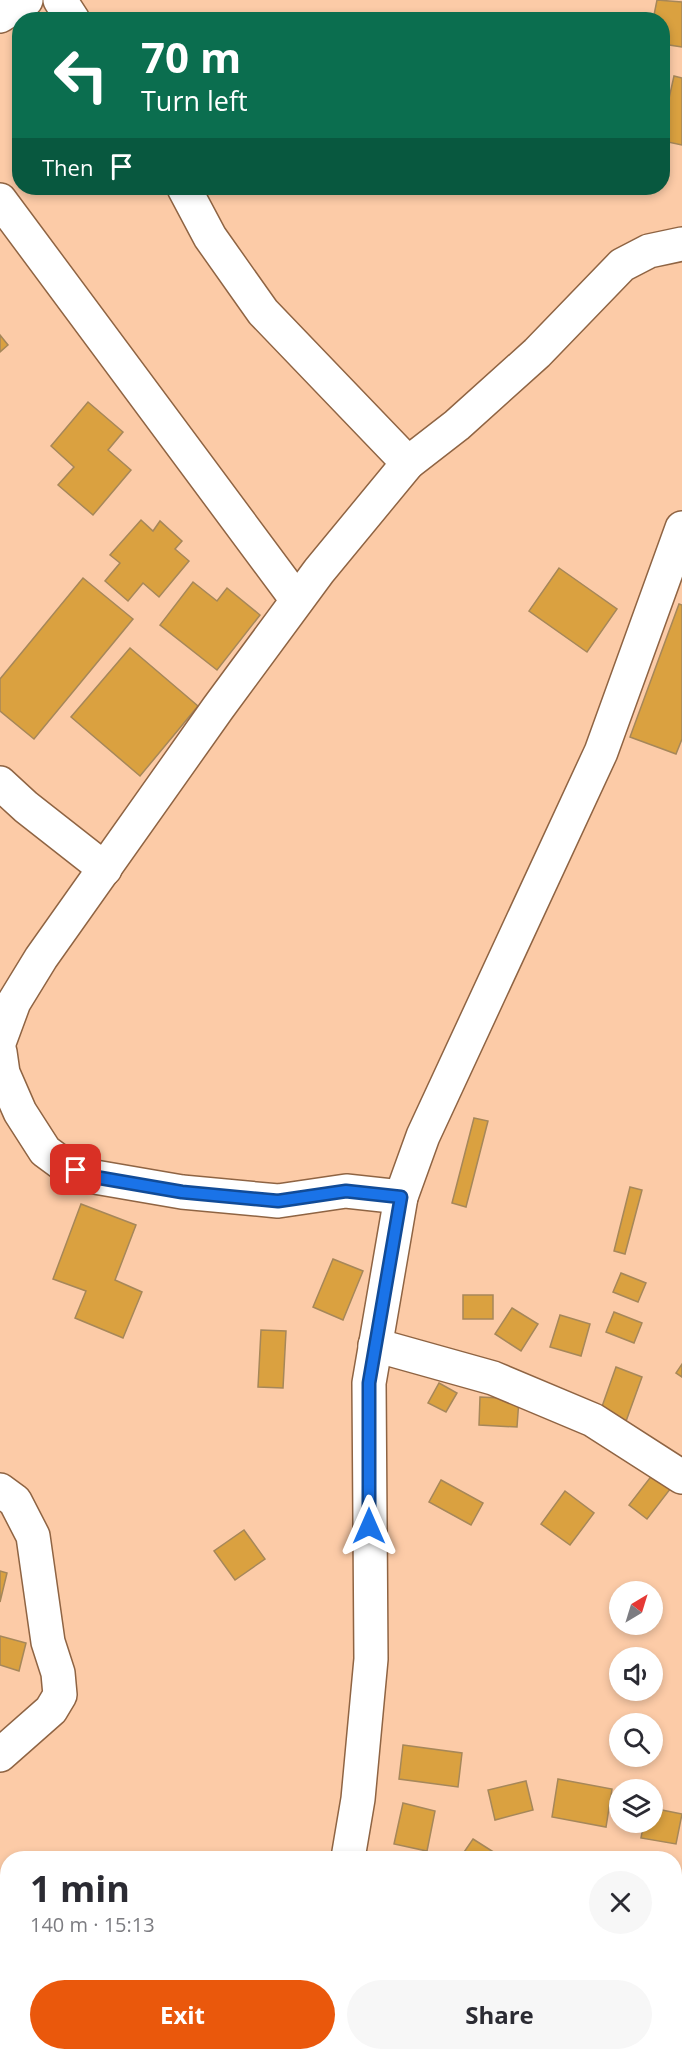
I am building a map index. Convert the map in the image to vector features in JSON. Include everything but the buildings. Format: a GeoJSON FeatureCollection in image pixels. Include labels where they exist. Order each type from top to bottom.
{"type":"FeatureCollection","features":[{"type":"Feature","properties":{"kind":"street"},"geometry":{"type":"LineString","coordinates":[[0,16],[26,0]]}},
{"type":"Feature","properties":{"kind":"street"},"geometry":{"type":"LineString","coordinates":[[188,195],[210,237],[263,312],[408,463]]}},
{"type":"Feature","properties":{"kind":"street"},"geometry":{"type":"LineString","coordinates":[[0,201],[297,600]]}},
{"type":"Feature","properties":{"kind":"street"},"geometry":{"type":"LineString","coordinates":[[0,1040],[14,1002],[41,958],[297,600],[408,463],[457,425],[537,353],[622,265],[649,251],[682,244]]}},
{"type":"Feature","properties":{"kind":"street"},"geometry":{"type":"LineString","coordinates":[[349,1851],[357,1799],[371,1659],[369,1383],[401,1197],[423,1136],[601,752],[682,528]]}},
{"type":"Feature","properties":{"kind":"street"},"geometry":{"type":"LineString","coordinates":[[0,783],[26,807],[105,869]]}},
{"type":"Feature","properties":{"kind":"street"},"geometry":{"type":"LineString","coordinates":[[0,1052],[3,1073],[20,1112],[45,1151],[64,1165],[89,1176],[182,1192],[278,1201],[346,1191],[401,1197]]}},
{"type":"Feature","properties":{"kind":"street"},"geometry":{"type":"LineString","coordinates":[[375,1345],[493,1378],[593,1420],[682,1477]]}},
{"type":"Feature","properties":{"kind":"street"},"geometry":{"type":"LineString","coordinates":[[0,1490],[15,1501],[33,1536],[48,1642],[58,1673],[60,1695],[51,1710],[0,1755]]}},
{"type":"Feature","properties":{"kind":"route"},"geometry":{"type":"LineString","coordinates":[[76,1170],[89,1176],[182,1192],[278,1201],[298,1199],[324,1192],[346,1191],[401,1197],[369,1383],[369,1526]]}}]}
